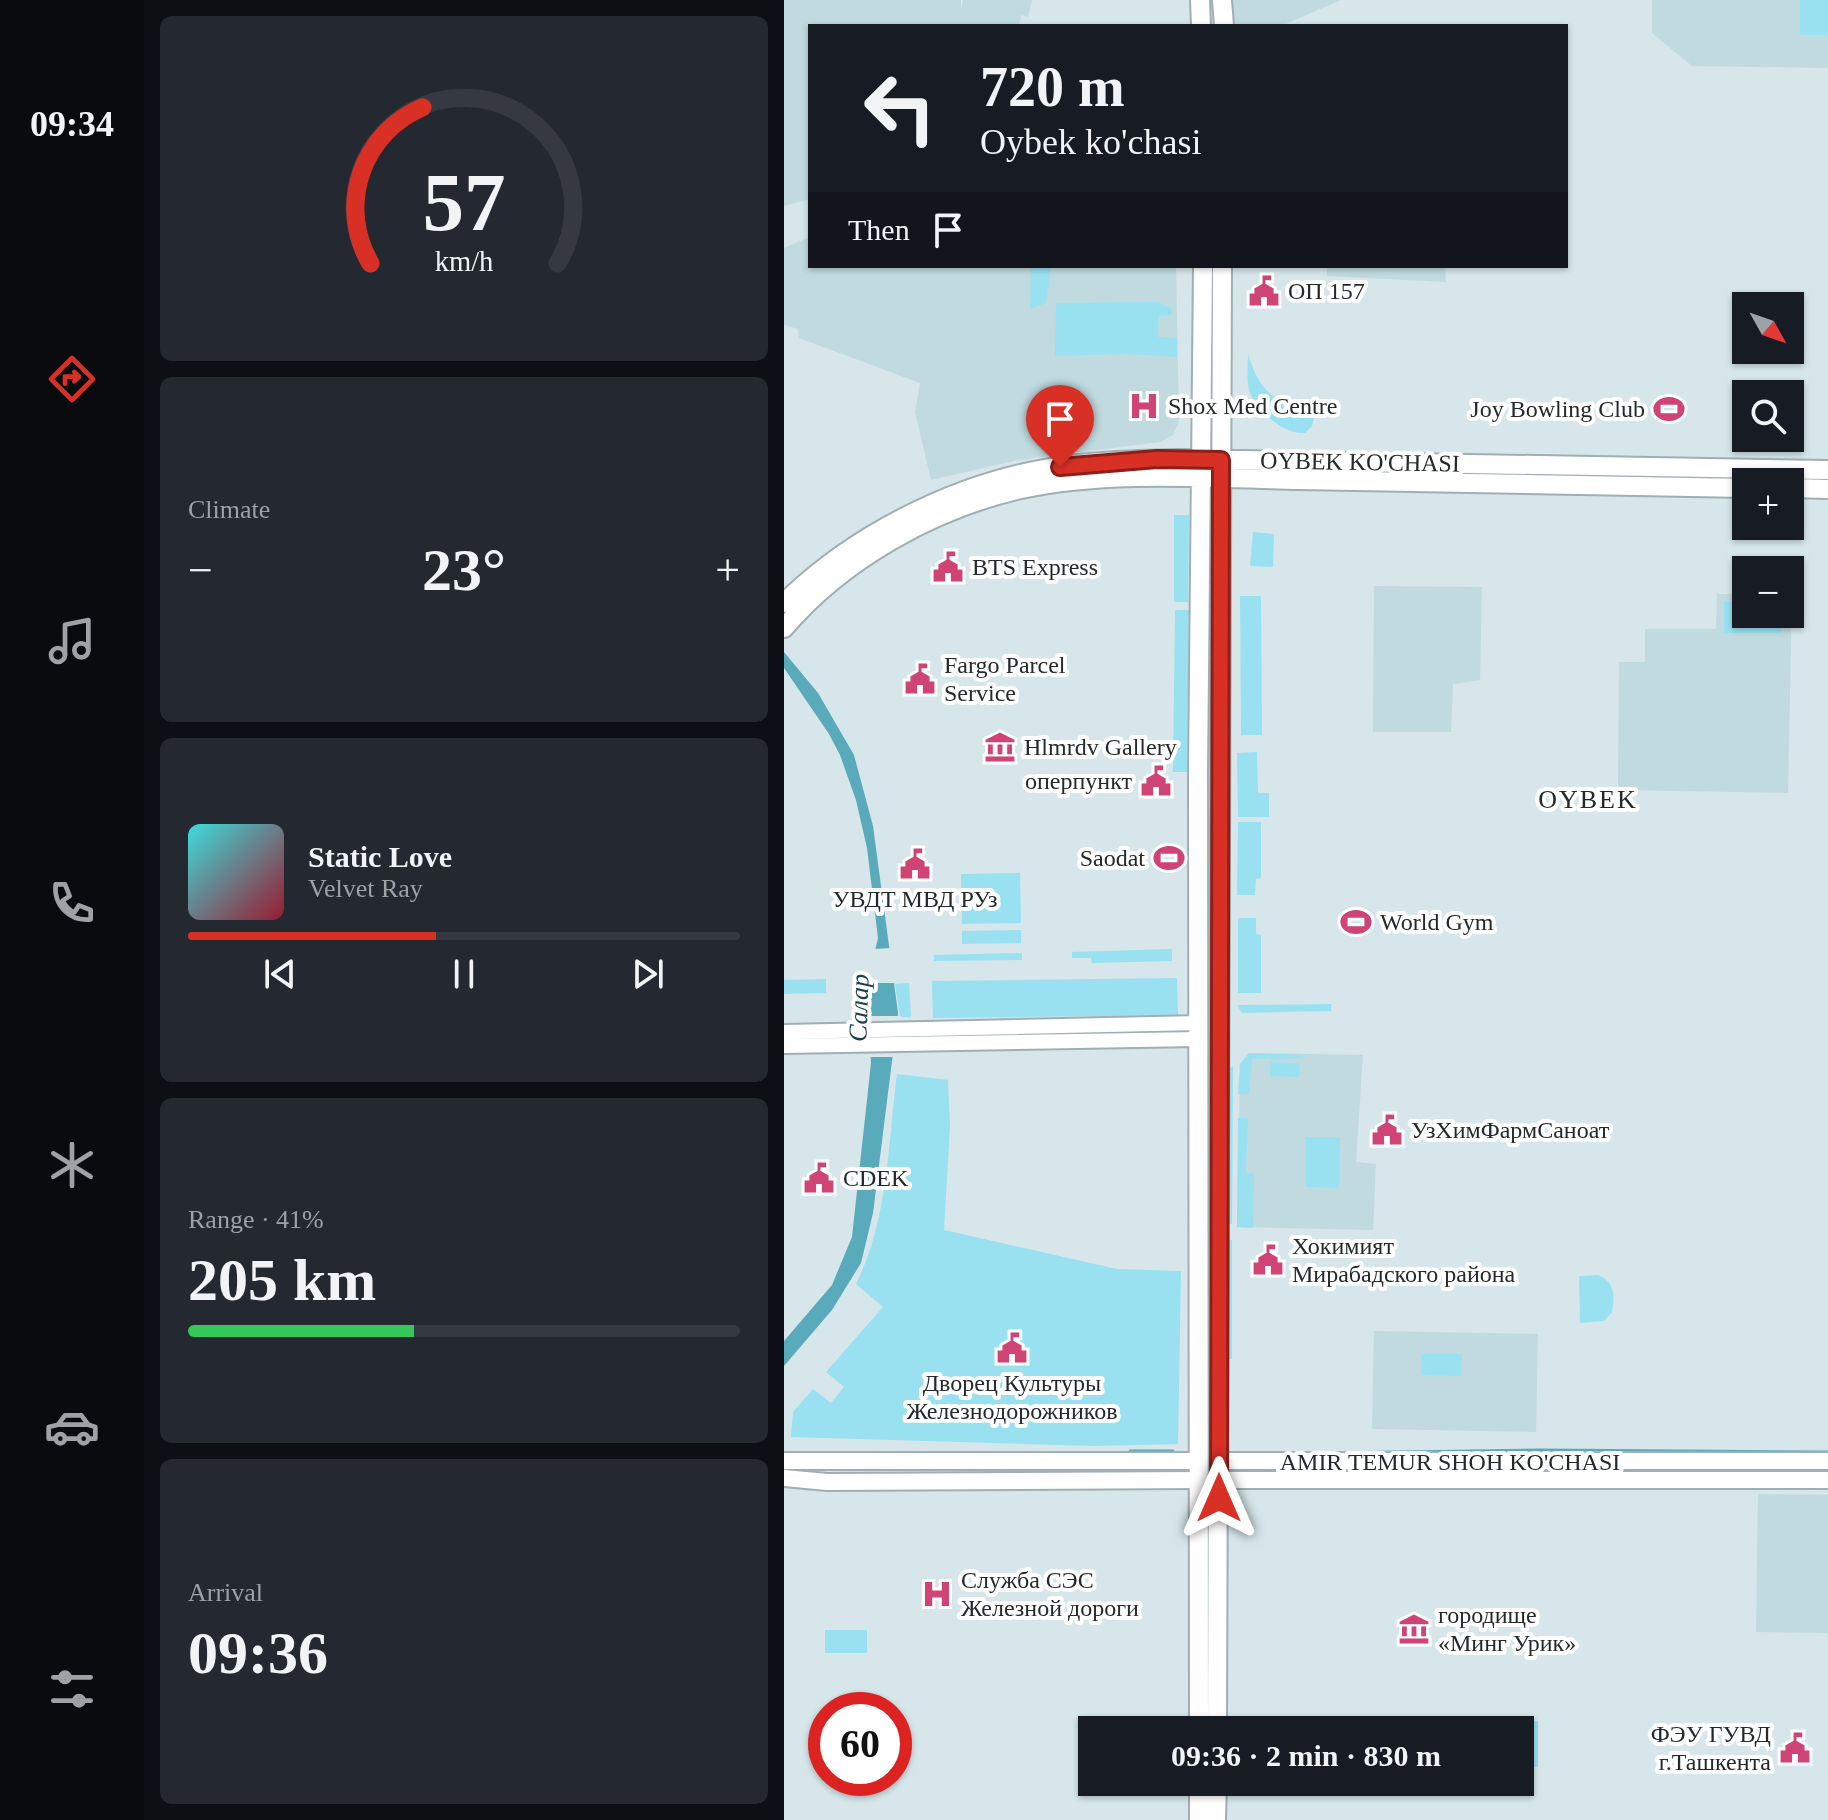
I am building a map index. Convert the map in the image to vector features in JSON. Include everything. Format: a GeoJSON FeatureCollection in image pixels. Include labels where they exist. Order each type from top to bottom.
{"type":"FeatureCollection","features":[{"type":"Feature","properties":{"kind":"main road"},"geometry":{"type":"LineString","coordinates":[[1200,0],[1201,24]]}},
{"type":"Feature","properties":{"kind":"main road"},"geometry":{"type":"LineString","coordinates":[[1222,0],[1224,24]]}},
{"type":"Feature","properties":{"kind":"main road"},"geometry":{"type":"LineString","coordinates":[[1203,268],[1199,1031],[1217,1716]]}},
{"type":"Feature","properties":{"kind":"main road"},"geometry":{"type":"LineString","coordinates":[[1200,1716],[1209,1470],[1219,1031],[1222,268]]}},
{"type":"Feature","properties":{"kind":"main road","name":"OYBEK KO'CHASI"},"geometry":{"type":"LineString","coordinates":[[784,603],[820,572],[880,531],[937,503],[983,485],[1079,464],[1202,469],[1828,470]]}},
{"type":"Feature","properties":{"kind":"main road","name":"OYBEK KO'CHASI"},"geometry":{"type":"LineString","coordinates":[[784,628],[830,584],[880,549],[931,521],[987,498],[1080,480],[1202,469]]}},
{"type":"Feature","properties":{"kind":"main road","name":"OYBEK KO'CHASI"},"geometry":{"type":"LineString","coordinates":[[1221,469],[1732,487]]}},
{"type":"Feature","properties":{"kind":"main road"},"geometry":{"type":"LineString","coordinates":[[1804,488],[1828,489]]}},
{"type":"Feature","properties":{"kind":"main road"},"geometry":{"type":"LineString","coordinates":[[1199,1031],[1219,1031]]}},
{"type":"Feature","properties":{"kind":"main road","name":"AMIR TEMUR SHOH KO'CHASI"},"geometry":{"type":"LineString","coordinates":[[784,1461],[1209,1470],[1343,1481],[1828,1480]]}},
{"type":"Feature","properties":{"kind":"main road"},"geometry":{"type":"LineString","coordinates":[[1343,1461],[1343,1481]]}},
{"type":"Feature","properties":{"kind":"main road","name":"AMIR TEMUR SHOH KO'CHASI"},"geometry":{"type":"LineString","coordinates":[[784,1488],[827,1482],[1209,1470],[1343,1461],[1828,1461]]}},
{"type":"Feature","properties":{"kind":"main road"},"geometry":{"type":"LineString","coordinates":[[905,1462],[905,1480]]}},
{"type":"Feature","properties":{"kind":"main road"},"geometry":{"type":"LineString","coordinates":[[1556,1463],[1556,1480]]}},
{"type":"Feature","properties":{"kind":"main road","name":"AMIR TEMUR SHOH KO'CHASI"},"geometry":{"type":"LineString","coordinates":[[784,1478],[827,1482]]}},
{"type":"Feature","properties":{"kind":"main road"},"geometry":{"type":"LineString","coordinates":[[1199,1796],[1199,1820]]}},
{"type":"Feature","properties":{"kind":"main road"},"geometry":{"type":"LineString","coordinates":[[1216,1820],[1217,1796]]}},
{"type":"Feature","properties":{"kind":"street"},"geometry":{"type":"LineString","coordinates":[[784,1046],[857,1038],[1199,1031]]}},
{"type":"Feature","properties":{"kind":"street"},"geometry":{"type":"LineString","coordinates":[[784,1032],[857,1038]]}},
{"type":"Feature","properties":{"kind":"shaded area"},"geometry":{"type":"Polygon","coordinates":[[[784,0],[961,0],[961,9],[963,0],[1032,0],[1028,17],[1021,15],[1019,24],[808,24],[808,200],[784,206],[784,0]]]}},
{"type":"Feature","properties":{"kind":"shaded area"},"geometry":{"type":"Polygon","coordinates":[[[1222,0],[1341,0],[1286,24],[1224,24],[1222,0]]]}},
{"type":"Feature","properties":{"kind":"shaded area"},"geometry":{"type":"Polygon","coordinates":[[[1652,0],[1828,0],[1828,68],[1692,66],[1652,33],[1652,0]]]}},
{"type":"Feature","properties":{"kind":"shaded area"},"geometry":{"type":"Polygon","coordinates":[[[1800,0],[1828,0],[1828,35],[1800,35],[1800,0]]]}},
{"type":"Feature","properties":{"kind":"shaded area"},"geometry":{"type":"Polygon","coordinates":[[[808,238],[808,268],[1176,268],[1179,420],[1173,435],[1160,442],[1018,460],[931,480],[915,412],[920,383],[799,338],[798,329],[784,325],[784,248],[808,238]]]}},
{"type":"Feature","properties":{"kind":"shaded area"},"geometry":{"type":"Polygon","coordinates":[[[1031,268],[1051,268],[1046,303],[1030,309],[1031,268]]]}},
{"type":"Feature","properties":{"kind":"shaded area"},"geometry":{"type":"Polygon","coordinates":[[[1327,268],[1445,268],[1446,282],[1327,276],[1327,268]]]}},
{"type":"Feature","properties":{"kind":"shaded area"},"geometry":{"type":"Polygon","coordinates":[[[1158,302],[1172,309],[1171,315],[1159,316],[1158,337],[1177,338],[1177,357],[1126,354],[1055,356],[1056,303],[1158,302]]]}},
{"type":"Feature","properties":{"kind":"shaded area"},"geometry":{"type":"Polygon","coordinates":[[[1248,354],[1259,380],[1275,398],[1314,418],[1312,426],[1305,433],[1281,426],[1266,415],[1254,400],[1248,384],[1248,354]]]}},
{"type":"Feature","properties":{"kind":"shaded area"},"geometry":{"type":"Polygon","coordinates":[[[1174,515],[1189,515],[1188,602],[1174,602],[1174,515]]]}},
{"type":"Feature","properties":{"kind":"shaded area"},"geometry":{"type":"Polygon","coordinates":[[[1253,532],[1274,534],[1273,567],[1250,566],[1253,532]]]}},
{"type":"Feature","properties":{"kind":"shaded area"},"geometry":{"type":"Polygon","coordinates":[[[1374,586],[1482,587],[1480,680],[1453,684],[1451,732],[1373,732],[1374,586]]]}},
{"type":"Feature","properties":{"kind":"shaded area"},"geometry":{"type":"Polygon","coordinates":[[[1717,594],[1732,594],[1732,628],[1791,628],[1788,793],[1618,790],[1619,662],[1645,662],[1645,629],[1716,629],[1717,594]]]}},
{"type":"Feature","properties":{"kind":"shaded area"},"geometry":{"type":"Polygon","coordinates":[[[1240,596],[1261,596],[1262,735],[1241,735],[1240,596]]]}},
{"type":"Feature","properties":{"kind":"shaded area"},"geometry":{"type":"Polygon","coordinates":[[[1724,601],[1732,601],[1732,628],[1782,628],[1782,633],[1724,633],[1724,601]]]}},
{"type":"Feature","properties":{"kind":"shaded area"},"geometry":{"type":"Polygon","coordinates":[[[1175,610],[1189,610],[1187,772],[1173,772],[1175,610]]]}},
{"type":"Feature","properties":{"kind":"shaded area","name":"Салар"},"geometry":{"type":"Polygon","coordinates":[[[784,652],[818,693],[854,755],[873,826],[898,1013],[873,1213],[861,1263],[832,1310],[784,1366],[784,1341],[832,1285],[852,1237],[871,1063],[867,986],[878,938],[867,848],[856,800],[829,734],[784,668],[784,652]]]}},
{"type":"Feature","properties":{"kind":"shaded area"},"geometry":{"type":"Polygon","coordinates":[[[1257,752],[1258,793],[1269,793],[1269,817],[1238,817],[1237,753],[1257,752]]]}},
{"type":"Feature","properties":{"kind":"shaded area"},"geometry":{"type":"Polygon","coordinates":[[[1238,822],[1261,822],[1261,878],[1256,879],[1255,895],[1237,895],[1238,822]]]}},
{"type":"Feature","properties":{"kind":"shaded area"},"geometry":{"type":"Polygon","coordinates":[[[1020,873],[1021,923],[962,924],[961,874],[1020,873]]]}},
{"type":"Feature","properties":{"kind":"shaded area"},"geometry":{"type":"Polygon","coordinates":[[[1238,918],[1256,918],[1256,934],[1261,935],[1261,993],[1238,993],[1238,918]]]}},
{"type":"Feature","properties":{"kind":"shaded area"},"geometry":{"type":"Polygon","coordinates":[[[1021,930],[1021,943],[962,944],[962,931],[1021,930]]]}},
{"type":"Feature","properties":{"kind":"shaded area"},"geometry":{"type":"Polygon","coordinates":[[[1172,949],[1172,961],[1092,963],[1091,958],[1072,958],[1072,952],[1172,949]]]}},
{"type":"Feature","properties":{"kind":"shaded area"},"geometry":{"type":"Polygon","coordinates":[[[1022,953],[1022,960],[934,961],[934,955],[1022,953]]]}},
{"type":"Feature","properties":{"kind":"shaded area"},"geometry":{"type":"Polygon","coordinates":[[[1177,978],[1178,1015],[933,1018],[932,981],[1177,978]]]}},
{"type":"Feature","properties":{"kind":"shaded area"},"geometry":{"type":"Polygon","coordinates":[[[826,979],[826,993],[784,994],[784,980],[826,979]]]}},
{"type":"Feature","properties":{"kind":"shaded area"},"geometry":{"type":"Polygon","coordinates":[[[909,983],[911,1017],[900,1017],[895,984],[909,983]]]}},
{"type":"Feature","properties":{"kind":"shaded area"},"geometry":{"type":"Polygon","coordinates":[[[1331,1004],[1331,1011],[1242,1013],[1237,1005],[1331,1004]]]}},
{"type":"Feature","properties":{"kind":"shaded area"},"geometry":{"type":"Polygon","coordinates":[[[1249,1053],[1363,1055],[1356,1162],[1376,1164],[1373,1230],[1237,1227],[1240,1064],[1249,1053]]]}},
{"type":"Feature","properties":{"kind":"shaded area"},"geometry":{"type":"Polygon","coordinates":[[[1249,1053],[1303,1055],[1303,1058],[1252,1059],[1249,1094],[1238,1094],[1240,1064],[1249,1053]]]}},
{"type":"Feature","properties":{"kind":"shaded area"},"geometry":{"type":"Polygon","coordinates":[[[1271,1062],[1300,1063],[1299,1077],[1270,1076],[1271,1062]]]}},
{"type":"Feature","properties":{"kind":"shaded area"},"geometry":{"type":"Polygon","coordinates":[[[1233,1067],[1232,1224],[1228,1224],[1229,1068],[1233,1067]]]}},
{"type":"Feature","properties":{"kind":"shaded area"},"geometry":{"type":"Polygon","coordinates":[[[897,1074],[948,1080],[950,1126],[944,1230],[1117,1269],[1181,1271],[1178,1444],[1094,1446],[791,1437],[793,1412],[813,1389],[831,1403],[844,1387],[826,1372],[883,1307],[856,1284],[867,1260],[881,1208],[897,1074]]]}},
{"type":"Feature","properties":{"kind":"shaded area"},"geometry":{"type":"Polygon","coordinates":[[[1238,1118],[1248,1118],[1246,1173],[1254,1174],[1253,1228],[1237,1227],[1238,1118]]]}},
{"type":"Feature","properties":{"kind":"shaded area"},"geometry":{"type":"Polygon","coordinates":[[[1306,1137],[1340,1137],[1339,1188],[1306,1187],[1306,1137]]]}},
{"type":"Feature","properties":{"kind":"shaded area"},"geometry":{"type":"Polygon","coordinates":[[[1228,1239],[1232,1240],[1232,1359],[1227,1359],[1228,1239]]]}},
{"type":"Feature","properties":{"kind":"shaded area"},"geometry":{"type":"Polygon","coordinates":[[[1598,1275],[1608,1281],[1612,1290],[1612,1312],[1604,1321],[1580,1323],[1579,1276],[1598,1275]]]}},
{"type":"Feature","properties":{"kind":"shaded area"},"geometry":{"type":"Polygon","coordinates":[[[1374,1331],[1538,1334],[1536,1432],[1372,1429],[1374,1331]]]}},
{"type":"Feature","properties":{"kind":"shaded area"},"geometry":{"type":"Polygon","coordinates":[[[1422,1354],[1462,1354],[1461,1376],[1421,1375],[1422,1354]]]}},
{"type":"Feature","properties":{"kind":"shaded area"},"geometry":{"type":"Polygon","coordinates":[[[1758,1494],[1828,1495],[1828,1633],[1756,1632],[1758,1494]]]}},
{"type":"Feature","properties":{"kind":"shaded area"},"geometry":{"type":"Polygon","coordinates":[[[825,1630],[867,1630],[867,1653],[825,1653],[825,1630]]]}},
{"type":"Feature","properties":{"kind":"shaded area"},"geometry":{"type":"Polygon","coordinates":[[[1534,1721],[1538,1721],[1538,1767],[1534,1767],[1534,1721]]]}},
{"type":"Feature","properties":{"kind":"pier"},"geometry":{"type":"Polygon","coordinates":[[[893,948],[898,983],[864,983],[872,949],[893,948]]]}},
{"type":"Feature","properties":{"kind":"pier"},"geometry":{"type":"Polygon","coordinates":[[[863,1016],[901,1016],[896,1057],[866,1057],[863,1016]]]}},
{"type":"Feature","properties":{"kind":"waterway"},"geometry":{"type":"LineString","coordinates":[[1326,1453],[1540,1450],[1828,1452]]}},
{"type":"Feature","properties":{"kind":"waterway"},"geometry":{"type":"LineString","coordinates":[[1130,1451],[1173,1451]]}},
{"type":"Feature","properties":{"kind":"place","name":"ОП 157"},"geometry":{"type":"Point","coordinates":[1264,291]}},
{"type":"Feature","properties":{"kind":"place","name":"Shox Med Centre"},"geometry":{"type":"Point","coordinates":[1144,406]}},
{"type":"Feature","properties":{"kind":"place","name":"Joy Bowling Club"},"geometry":{"type":"Point","coordinates":[1669,409]}},
{"type":"Feature","properties":{"kind":"place","name":"BTS Express"},"geometry":{"type":"Point","coordinates":[948,567]}},
{"type":"Feature","properties":{"kind":"place","name":"Fargo Parcel Service"},"geometry":{"type":"Point","coordinates":[920,679]}},
{"type":"Feature","properties":{"kind":"place","name":"Hlmrdv Gallery"},"geometry":{"type":"Point","coordinates":[1000,747]}},
{"type":"Feature","properties":{"kind":"place","name":"оперпункт"},"geometry":{"type":"Point","coordinates":[1156,781]}},
{"type":"Feature","properties":{"kind":"place","name":"Saodat"},"geometry":{"type":"Point","coordinates":[1169,858]}},
{"type":"Feature","properties":{"kind":"place","name":"УВДТ МВД РУз"},"geometry":{"type":"Point","coordinates":[915,864]}},
{"type":"Feature","properties":{"kind":"place","name":"World Gym"},"geometry":{"type":"Point","coordinates":[1356,922]}},
{"type":"Feature","properties":{"kind":"place","name":"УзХимФармСаноат"},"geometry":{"type":"Point","coordinates":[1387,1130]}},
{"type":"Feature","properties":{"kind":"place","name":"CDEK"},"geometry":{"type":"Point","coordinates":[819,1178]}},
{"type":"Feature","properties":{"kind":"place","name":"Хокимият Мирабадского района"},"geometry":{"type":"Point","coordinates":[1268,1260]}},
{"type":"Feature","properties":{"kind":"place","name":"Дворец Культуры Железнодорожников"},"geometry":{"type":"Point","coordinates":[1012,1348]}},
{"type":"Feature","properties":{"kind":"place","name":"Служба СЭС Железной дороги"},"geometry":{"type":"Point","coordinates":[937,1594]}},
{"type":"Feature","properties":{"kind":"place","name":"городище «Минг Урик»"},"geometry":{"type":"Point","coordinates":[1414,1629]}},
{"type":"Feature","properties":{"kind":"place","name":"ФЭУ ГУВД г.Ташкента"},"geometry":{"type":"Point","coordinates":[1795,1748]}},
{"type":"Feature","properties":{"kind":"district","name":"OYBEK"},"geometry":{"type":"Point","coordinates":[1588,799]}},
{"type":"Feature","properties":{"kind":"route"},"geometry":{"type":"LineString","coordinates":[[1060,467],[1157,459],[1221,460],[1219,1498]]}}]}
